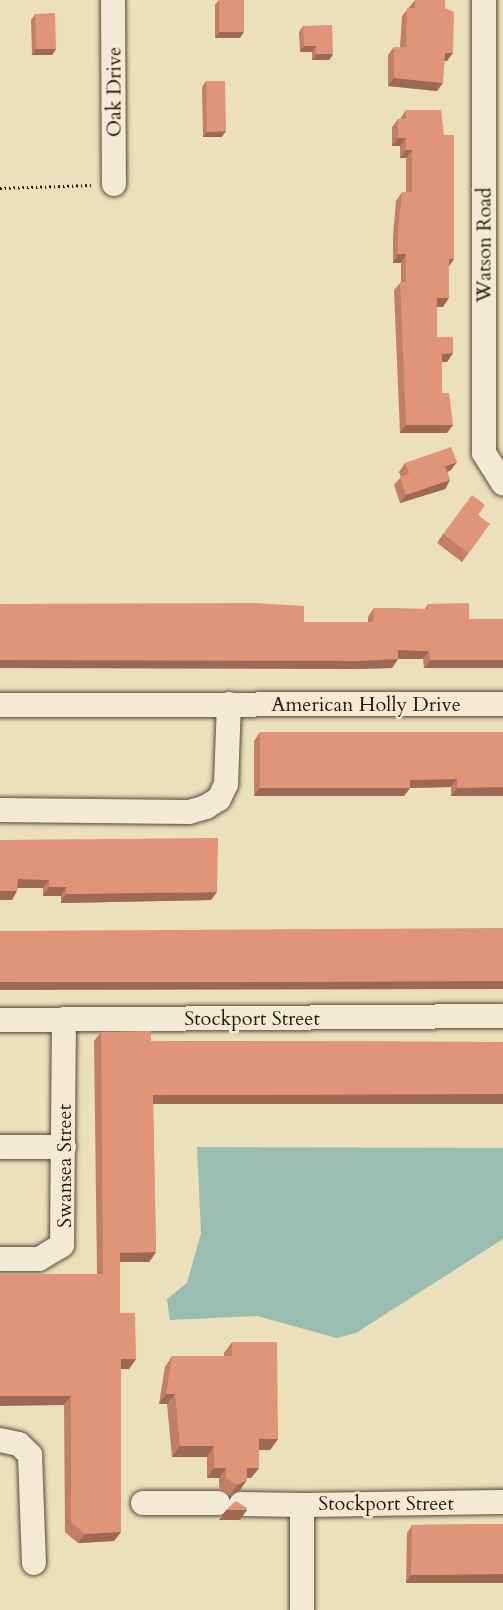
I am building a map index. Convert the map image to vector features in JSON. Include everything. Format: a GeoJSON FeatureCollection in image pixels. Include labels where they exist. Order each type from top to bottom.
{"type":"FeatureCollection","features":[{"type":"Feature","properties":{"kind":"street","name":"Oak Drive"},"geometry":{"type":"LineString","coordinates":[[113,0],[114,184]]}},
{"type":"Feature","properties":{"kind":"street","name":"Watson Road"},"geometry":{"type":"LineString","coordinates":[[484,0],[493,96],[494,293],[484,453],[503,484]]}},
{"type":"Feature","properties":{"kind":"street"},"geometry":{"type":"LineString","coordinates":[[0,810],[189,812],[206,807],[219,799],[226,784],[228,704]]}},
{"type":"Feature","properties":{"kind":"street","name":"American Holly Drive"},"geometry":{"type":"LineString","coordinates":[[0,705],[503,704]]}},
{"type":"Feature","properties":{"kind":"street","name":"Stockport Street"},"geometry":{"type":"LineString","coordinates":[[0,1020],[503,1016]]}},
{"type":"Feature","properties":{"kind":"street","name":"Swansea Street"},"geometry":{"type":"LineString","coordinates":[[0,1259],[39,1259],[62,1245],[64,1019]]}},
{"type":"Feature","properties":{"kind":"street"},"geometry":{"type":"LineString","coordinates":[[0,1147],[64,1147]]}},
{"type":"Feature","properties":{"kind":"street"},"geometry":{"type":"LineString","coordinates":[[0,1440],[18,1444],[30,1455],[34,1563]]}},
{"type":"Feature","properties":{"kind":"street","name":"Stockport Street"},"geometry":{"type":"LineString","coordinates":[[302,1610],[302,1505],[503,1502]]}},
{"type":"Feature","properties":{"kind":"street"},"geometry":{"type":"LineString","coordinates":[[143,1503],[302,1505]]}},
{"type":"Feature","properties":{"kind":"path"},"geometry":{"type":"LineString","coordinates":[[0,188],[114,184]]}},
{"type":"Feature","properties":{"kind":"water"},"geometry":{"type":"Polygon","coordinates":[[[197,1147],[503,1148],[503,1239],[356,1333],[337,1338],[257,1316],[170,1320],[167,1299],[187,1283],[201,1233],[197,1147]]]}},
{"type":"Feature","properties":{"kind":"building"},"geometry":{"type":"Polygon","coordinates":[[[219,0],[244,0],[244,32],[219,32],[219,0]]]}},
{"type":"Feature","properties":{"kind":"building"},"geometry":{"type":"Polygon","coordinates":[[[415,0],[445,0],[445,8],[454,12],[453,53],[445,53],[443,83],[394,78],[394,47],[406,47],[407,8],[415,8],[415,0]]]}},
{"type":"Feature","properties":{"kind":"building"},"geometry":{"type":"Polygon","coordinates":[[[55,13],[56,49],[36,49],[35,14],[55,13]]]}},
{"type":"Feature","properties":{"kind":"building"},"geometry":{"type":"Polygon","coordinates":[[[332,25],[333,54],[316,54],[316,46],[304,46],[303,26],[332,25]]]}},
{"type":"Feature","properties":{"kind":"building"},"geometry":{"type":"Polygon","coordinates":[[[206,81],[225,81],[226,131],[207,132],[206,81]]]}},
{"type":"Feature","properties":{"kind":"building"},"geometry":{"type":"Polygon","coordinates":[[[406,110],[441,110],[444,135],[454,135],[454,259],[449,259],[449,298],[437,298],[437,337],[453,337],[453,353],[442,354],[442,393],[449,393],[453,425],[406,425],[400,282],[406,282],[406,254],[398,254],[398,228],[402,192],[412,192],[412,150],[406,150],[406,138],[398,138],[398,119],[406,119],[406,110]]]}},
{"type":"Feature","properties":{"kind":"building"},"geometry":{"type":"Polygon","coordinates":[[[451,447],[457,462],[445,466],[450,480],[406,495],[400,477],[409,474],[405,463],[451,447]]]}},
{"type":"Feature","properties":{"kind":"building"},"geometry":{"type":"Polygon","coordinates":[[[472,495],[485,505],[478,515],[490,524],[468,553],[443,534],[472,495]]]}},
{"type":"Feature","properties":{"kind":"building"},"geometry":{"type":"Polygon","coordinates":[[[252,603],[304,606],[304,622],[373,622],[374,608],[428,609],[428,604],[469,603],[469,619],[503,619],[503,660],[430,660],[429,651],[398,650],[398,659],[359,661],[0,660],[0,604],[252,603]]]}},
{"type":"Feature","properties":{"kind":"building"},"geometry":{"type":"Polygon","coordinates":[[[260,732],[503,732],[503,787],[457,788],[457,779],[410,780],[410,788],[260,788],[260,732]]]}},
{"type":"Feature","properties":{"kind":"building"},"geometry":{"type":"Polygon","coordinates":[[[218,838],[217,892],[66,894],[66,887],[49,887],[49,880],[18,879],[17,891],[0,891],[0,840],[218,838]]]}},
{"type":"Feature","properties":{"kind":"building"},"geometry":{"type":"Polygon","coordinates":[[[503,928],[503,981],[0,982],[0,931],[503,928]]]}},
{"type":"Feature","properties":{"kind":"building"},"geometry":{"type":"Polygon","coordinates":[[[151,1031],[151,1041],[503,1042],[503,1094],[153,1095],[156,1252],[120,1253],[120,1313],[135,1313],[136,1359],[121,1359],[121,1532],[85,1534],[71,1522],[71,1396],[0,1396],[0,1274],[103,1274],[101,1032],[151,1031]]]}},
{"type":"Feature","properties":{"kind":"building"},"geometry":{"type":"Polygon","coordinates":[[[232,1342],[277,1342],[278,1439],[259,1439],[259,1468],[247,1468],[247,1480],[237,1485],[226,1478],[226,1468],[214,1468],[214,1446],[180,1446],[175,1394],[166,1394],[172,1356],[232,1356],[232,1342]]]}},
{"type":"Feature","properties":{"kind":"building"},"geometry":{"type":"Polygon","coordinates":[[[236,1501],[247,1508],[247,1510],[226,1510],[236,1501]]]}},
{"type":"Feature","properties":{"kind":"building"},"geometry":{"type":"Polygon","coordinates":[[[503,1524],[503,1574],[411,1575],[412,1525],[503,1524]]]}}]}
